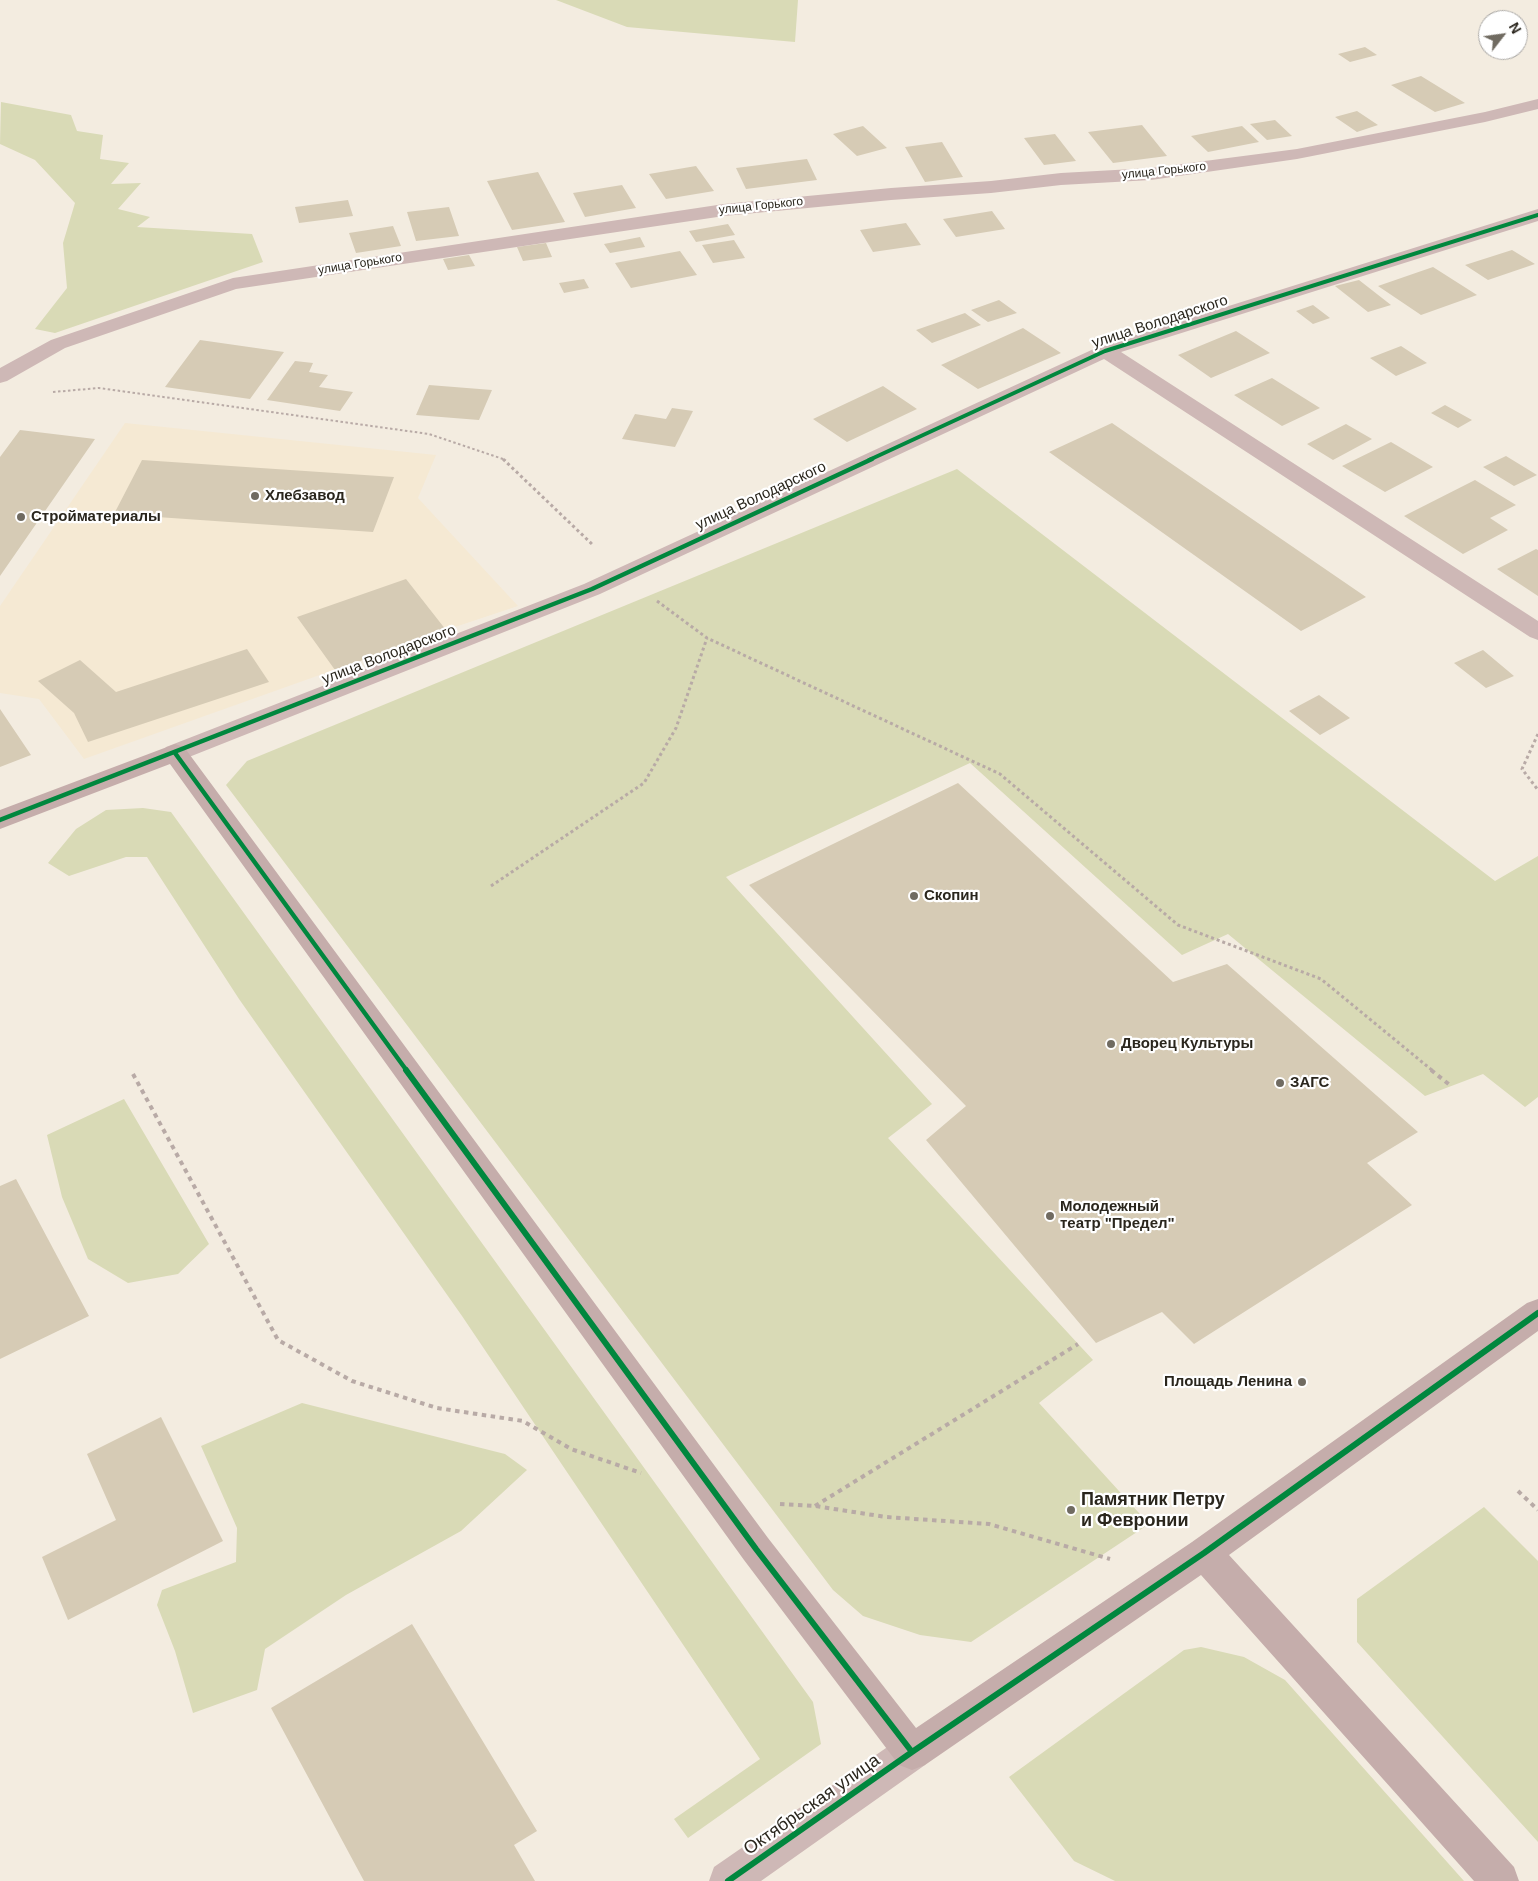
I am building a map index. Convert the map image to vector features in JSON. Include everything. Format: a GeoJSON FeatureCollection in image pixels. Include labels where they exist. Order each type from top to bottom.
{"type":"FeatureCollection","features":[{"type":"Feature","properties":{"kind":"street","name":"улица Горького"},"geometry":{"type":"LineString","coordinates":[[0,377],[58,344],[233,284],[724,210],[891,194],[991,187],[1061,179],[1151,174],[1297,154],[1485,117],[1538,104]]}},
{"type":"Feature","properties":{"kind":"street","name":"улица Володарского"},"geometry":{"type":"LineString","coordinates":[[0,820],[592,589],[1105,351],[1538,215]]}},
{"type":"Feature","properties":{"kind":"street"},"geometry":{"type":"LineString","coordinates":[[1105,351],[1538,632]]}},
{"type":"Feature","properties":{"kind":"street"},"geometry":{"type":"LineString","coordinates":[[175,753],[720,1500],[912,1752],[1204,1553],[1538,1314]]}},
{"type":"Feature","properties":{"kind":"street"},"geometry":{"type":"LineString","coordinates":[[1204,1553],[1500,1881]]}},
{"type":"Feature","properties":{"kind":"street","name":"Октябрьская улица"},"geometry":{"type":"LineString","coordinates":[[728,1881],[912,1752]]}},
{"type":"Feature","properties":{"kind":"path"},"geometry":{"type":"LineString","coordinates":[[50,392],[99,388],[438,437],[506,460],[621,574],[707,638],[1000,774],[1178,925],[1321,979],[1451,1086]]}},
{"type":"Feature","properties":{"kind":"path"},"geometry":{"type":"LineString","coordinates":[[491,886],[644,783],[676,728],[707,638]]}},
{"type":"Feature","properties":{"kind":"path"},"geometry":{"type":"LineString","coordinates":[[1538,734],[1522,770],[1538,790]]}},
{"type":"Feature","properties":{"kind":"path"},"geometry":{"type":"LineString","coordinates":[[133,1074],[278,1340],[352,1381],[437,1408],[523,1421],[570,1449],[645,1474]]}},
{"type":"Feature","properties":{"kind":"path"},"geometry":{"type":"LineString","coordinates":[[815,1506],[1078,1344]]}},
{"type":"Feature","properties":{"kind":"path"},"geometry":{"type":"LineString","coordinates":[[1518,1491],[1538,1510]]}},
{"type":"Feature","properties":{"kind":"path"},"geometry":{"type":"LineString","coordinates":[[720,1500],[815,1506],[886,1517],[989,1524],[1168,1576]]}},
{"type":"Feature","properties":{"kind":"shaded area","name":"Хлебзавод"},"geometry":{"type":"Polygon","coordinates":[[[125,423],[436,455],[418,498],[518,606],[84,759],[39,699],[0,693],[0,606],[125,423]]]}},
{"type":"Feature","properties":{"kind":"green space"},"geometry":{"type":"Polygon","coordinates":[[[556,0],[798,0],[795,42],[627,27],[556,0]]]}},
{"type":"Feature","properties":{"kind":"green space"},"geometry":{"type":"Polygon","coordinates":[[[1,102],[71,115],[77,131],[103,135],[100,159],[129,163],[111,184],[141,183],[118,209],[150,217],[137,227],[252,234],[263,262],[55,333],[35,329],[67,288],[63,243],[75,203],[35,160],[0,144],[1,102]]]}},
{"type":"Feature","properties":{"kind":"green space"},"geometry":{"type":"Polygon","coordinates":[[[957,469],[1495,881],[1538,856],[1538,1097],[1525,1107],[1483,1074],[1425,1096],[1228,934],[1182,955],[970,763],[726,877],[932,1104],[888,1138],[1093,1360],[1039,1403],[1149,1524],[971,1642],[920,1635],[863,1616],[833,1590],[226,785],[247,761],[957,469]]]}},
{"type":"Feature","properties":{"kind":"green space"},"geometry":{"type":"Polygon","coordinates":[[[143,808],[171,812],[813,1702],[821,1744],[688,1838],[674,1819],[760,1759],[462,1316],[239,999],[147,857],[126,857],[69,876],[48,863],[76,829],[106,810],[143,808]]]}},
{"type":"Feature","properties":{"kind":"green space"},"geometry":{"type":"Polygon","coordinates":[[[124,1099],[209,1244],[178,1274],[128,1283],[88,1259],[62,1197],[47,1135],[124,1099]]]}},
{"type":"Feature","properties":{"kind":"green space"},"geometry":{"type":"Polygon","coordinates":[[[302,1403],[505,1454],[527,1470],[461,1531],[346,1595],[265,1649],[257,1690],[193,1713],[175,1651],[157,1605],[162,1590],[236,1562],[237,1528],[201,1446],[302,1403]]]}},
{"type":"Feature","properties":{"kind":"green space"},"geometry":{"type":"Polygon","coordinates":[[[1484,1507],[1538,1561],[1538,1842],[1357,1642],[1357,1599],[1484,1507]]]}},
{"type":"Feature","properties":{"kind":"green space"},"geometry":{"type":"Polygon","coordinates":[[[1201,1647],[1244,1657],[1285,1680],[1464,1881],[1115,1881],[1074,1861],[1009,1777],[1184,1650],[1201,1647]]]}},
{"type":"Feature","properties":{"kind":"building"},"geometry":{"type":"Polygon","coordinates":[[[1365,47],[1377,55],[1350,62],[1338,54],[1365,47]]]}},
{"type":"Feature","properties":{"kind":"building"},"geometry":{"type":"Polygon","coordinates":[[[1421,76],[1465,103],[1435,112],[1391,85],[1421,76]]]}},
{"type":"Feature","properties":{"kind":"building"},"geometry":{"type":"Polygon","coordinates":[[[1357,111],[1378,125],[1357,132],[1335,117],[1357,111]]]}},
{"type":"Feature","properties":{"kind":"building"},"geometry":{"type":"Polygon","coordinates":[[[1275,120],[1292,136],[1267,140],[1250,124],[1275,120]]]}},
{"type":"Feature","properties":{"kind":"building"},"geometry":{"type":"Polygon","coordinates":[[[1142,125],[1167,156],[1113,163],[1088,132],[1142,125]]]}},
{"type":"Feature","properties":{"kind":"building"},"geometry":{"type":"Polygon","coordinates":[[[863,126],[887,148],[857,156],[833,134],[863,126]]]}},
{"type":"Feature","properties":{"kind":"building"},"geometry":{"type":"Polygon","coordinates":[[[1242,126],[1259,142],[1208,152],[1191,136],[1242,126]]]}},
{"type":"Feature","properties":{"kind":"building"},"geometry":{"type":"Polygon","coordinates":[[[1055,134],[1076,161],[1044,165],[1024,138],[1055,134]]]}},
{"type":"Feature","properties":{"kind":"building"},"geometry":{"type":"Polygon","coordinates":[[[942,142],[963,177],[925,182],[905,147],[942,142]]]}},
{"type":"Feature","properties":{"kind":"building"},"geometry":{"type":"Polygon","coordinates":[[[807,159],[817,180],[746,189],[736,168],[807,159]]]}},
{"type":"Feature","properties":{"kind":"building"},"geometry":{"type":"Polygon","coordinates":[[[696,166],[714,191],[666,199],[649,174],[696,166]]]}},
{"type":"Feature","properties":{"kind":"building"},"geometry":{"type":"Polygon","coordinates":[[[538,172],[565,222],[512,230],[487,181],[538,172]]]}},
{"type":"Feature","properties":{"kind":"building"},"geometry":{"type":"Polygon","coordinates":[[[622,185],[636,208],[585,217],[573,193],[622,185]]]}},
{"type":"Feature","properties":{"kind":"building"},"geometry":{"type":"Polygon","coordinates":[[[348,200],[353,216],[299,223],[295,207],[348,200]]]}},
{"type":"Feature","properties":{"kind":"building"},"geometry":{"type":"Polygon","coordinates":[[[449,207],[459,236],[416,241],[407,212],[449,207]]]}},
{"type":"Feature","properties":{"kind":"building"},"geometry":{"type":"Polygon","coordinates":[[[992,211],[1005,229],[956,237],[943,219],[992,211]]]}},
{"type":"Feature","properties":{"kind":"building"},"geometry":{"type":"Polygon","coordinates":[[[906,223],[921,245],[873,252],[860,230],[906,223]]]}},
{"type":"Feature","properties":{"kind":"building"},"geometry":{"type":"Polygon","coordinates":[[[728,224],[735,235],[696,242],[689,231],[728,224]]]}},
{"type":"Feature","properties":{"kind":"building"},"geometry":{"type":"Polygon","coordinates":[[[393,226],[401,246],[356,253],[349,233],[393,226]]]}},
{"type":"Feature","properties":{"kind":"building"},"geometry":{"type":"Polygon","coordinates":[[[640,237],[645,247],[610,253],[604,244],[640,237]]]}},
{"type":"Feature","properties":{"kind":"building"},"geometry":{"type":"Polygon","coordinates":[[[734,240],[745,258],[713,263],[702,245],[734,240]]]}},
{"type":"Feature","properties":{"kind":"building"},"geometry":{"type":"Polygon","coordinates":[[[546,243],[552,257],[523,261],[517,247],[546,243]]]}},
{"type":"Feature","properties":{"kind":"building"},"geometry":{"type":"Polygon","coordinates":[[[1512,250],[1535,264],[1488,280],[1465,265],[1512,250]]]}},
{"type":"Feature","properties":{"kind":"building"},"geometry":{"type":"Polygon","coordinates":[[[680,251],[697,275],[631,288],[615,263],[680,251]]]}},
{"type":"Feature","properties":{"kind":"building"},"geometry":{"type":"Polygon","coordinates":[[[469,255],[475,266],[448,270],[443,259],[469,255]]]}},
{"type":"Feature","properties":{"kind":"building"},"geometry":{"type":"Polygon","coordinates":[[[1433,267],[1477,295],[1421,315],[1378,286],[1433,267]]]}},
{"type":"Feature","properties":{"kind":"building"},"geometry":{"type":"Polygon","coordinates":[[[584,279],[589,288],[564,293],[559,283],[584,279]]]}},
{"type":"Feature","properties":{"kind":"building"},"geometry":{"type":"Polygon","coordinates":[[[1359,280],[1391,305],[1368,312],[1335,286],[1359,280]]]}},
{"type":"Feature","properties":{"kind":"building"},"geometry":{"type":"Polygon","coordinates":[[[999,300],[1017,313],[988,322],[971,310],[999,300]]]}},
{"type":"Feature","properties":{"kind":"building"},"geometry":{"type":"Polygon","coordinates":[[[1313,305],[1330,318],[1313,324],[1296,311],[1313,305]]]}},
{"type":"Feature","properties":{"kind":"building"},"geometry":{"type":"Polygon","coordinates":[[[965,313],[981,325],[932,343],[916,330],[965,313]]]}},
{"type":"Feature","properties":{"kind":"building"},"geometry":{"type":"Polygon","coordinates":[[[1023,328],[1061,353],[978,389],[941,365],[1023,328]]]}},
{"type":"Feature","properties":{"kind":"building"},"geometry":{"type":"Polygon","coordinates":[[[1236,331],[1270,353],[1211,378],[1178,355],[1236,331]]]}},
{"type":"Feature","properties":{"kind":"building"},"geometry":{"type":"Polygon","coordinates":[[[200,340],[284,352],[250,399],[165,387],[200,340]]]}},
{"type":"Feature","properties":{"kind":"building"},"geometry":{"type":"Polygon","coordinates":[[[1401,346],[1427,363],[1396,376],[1370,358],[1401,346]]]}},
{"type":"Feature","properties":{"kind":"building"},"geometry":{"type":"Polygon","coordinates":[[[295,361],[313,363],[309,372],[328,375],[319,387],[353,392],[340,411],[267,400],[295,361]]]}},
{"type":"Feature","properties":{"kind":"building"},"geometry":{"type":"Polygon","coordinates":[[[1272,378],[1320,408],[1282,426],[1234,395],[1272,378]]]}},
{"type":"Feature","properties":{"kind":"building"},"geometry":{"type":"Polygon","coordinates":[[[429,385],[492,390],[479,420],[416,415],[429,385]]]}},
{"type":"Feature","properties":{"kind":"building"},"geometry":{"type":"Polygon","coordinates":[[[883,386],[917,409],[847,442],[813,419],[883,386]]]}},
{"type":"Feature","properties":{"kind":"building"},"geometry":{"type":"Polygon","coordinates":[[[1445,405],[1472,420],[1458,428],[1431,413],[1445,405]]]}},
{"type":"Feature","properties":{"kind":"building"},"geometry":{"type":"Polygon","coordinates":[[[672,408],[693,411],[675,447],[622,439],[635,414],[666,419],[672,408]]]}},
{"type":"Feature","properties":{"kind":"building"},"geometry":{"type":"Polygon","coordinates":[[[1112,423],[1366,597],[1301,631],[1049,452],[1112,423]]]}},
{"type":"Feature","properties":{"kind":"building"},"geometry":{"type":"Polygon","coordinates":[[[1346,424],[1372,439],[1333,460],[1307,444],[1346,424]]]}},
{"type":"Feature","properties":{"kind":"building","name":"Стройматериалы"},"geometry":{"type":"Polygon","coordinates":[[[20,430],[95,439],[0,576],[0,457],[20,430]]]}},
{"type":"Feature","properties":{"kind":"building"},"geometry":{"type":"Polygon","coordinates":[[[1391,442],[1433,467],[1385,492],[1342,466],[1391,442]]]}},
{"type":"Feature","properties":{"kind":"building"},"geometry":{"type":"Polygon","coordinates":[[[1506,456],[1537,475],[1514,486],[1483,467],[1506,456]]]}},
{"type":"Feature","properties":{"kind":"building","name":"Хлебзавод"},"geometry":{"type":"Polygon","coordinates":[[[142,460],[394,477],[373,532],[114,514],[142,460]]]}},
{"type":"Feature","properties":{"kind":"building"},"geometry":{"type":"Polygon","coordinates":[[[1475,480],[1516,505],[1490,518],[1508,530],[1463,554],[1404,516],[1475,480]]]}},
{"type":"Feature","properties":{"kind":"building"},"geometry":{"type":"Polygon","coordinates":[[[1536,549],[1538,550],[1538,596],[1497,569],[1536,549]]]}},
{"type":"Feature","properties":{"kind":"building"},"geometry":{"type":"Polygon","coordinates":[[[406,579],[446,630],[335,670],[297,617],[406,579]]]}},
{"type":"Feature","properties":{"kind":"building"},"geometry":{"type":"Polygon","coordinates":[[[247,649],[269,682],[88,742],[74,713],[38,681],[80,660],[116,692],[247,649]]]}},
{"type":"Feature","properties":{"kind":"building"},"geometry":{"type":"Polygon","coordinates":[[[1483,650],[1514,676],[1486,688],[1454,663],[1483,650]]]}},
{"type":"Feature","properties":{"kind":"building"},"geometry":{"type":"Polygon","coordinates":[[[1319,695],[1350,718],[1320,735],[1289,711],[1319,695]]]}},
{"type":"Feature","properties":{"kind":"building"},"geometry":{"type":"Polygon","coordinates":[[[0,709],[31,755],[0,767],[0,709]]]}},
{"type":"Feature","properties":{"kind":"building","name":"Дворец Культуры"},"geometry":{"type":"Polygon","coordinates":[[[958,783],[1173,982],[1227,964],[1418,1132],[1367,1163],[1412,1205],[1194,1344],[1162,1312],[1096,1343],[926,1140],[966,1106],[749,885],[958,783]]]}},
{"type":"Feature","properties":{"kind":"building"},"geometry":{"type":"Polygon","coordinates":[[[16,1179],[89,1316],[0,1359],[0,1186],[16,1179]]]}},
{"type":"Feature","properties":{"kind":"building"},"geometry":{"type":"Polygon","coordinates":[[[161,1417],[223,1541],[68,1620],[42,1557],[116,1520],[87,1454],[161,1417]]]}},
{"type":"Feature","properties":{"kind":"building"},"geometry":{"type":"Polygon","coordinates":[[[412,1624],[537,1831],[514,1845],[535,1881],[364,1881],[271,1708],[412,1624]]]}},
{"type":"Feature","properties":{"kind":"cycle path"},"geometry":{"type":"LineString","coordinates":[[0,820],[592,589],[1105,351],[1538,215]]}},
{"type":"Feature","properties":{"kind":"cycle path"},"geometry":{"type":"LineString","coordinates":[[175,753],[756,1549],[912,1752],[1204,1553],[1538,1313]]}},
{"type":"Feature","properties":{"kind":"cycle path"},"geometry":{"type":"LineString","coordinates":[[728,1881],[912,1752]]}},
{"type":"Feature","properties":{"kind":"place","name":"Хлебзавод"},"geometry":{"type":"Point","coordinates":[255,496]}},
{"type":"Feature","properties":{"kind":"place","name":"Стройматериалы"},"geometry":{"type":"Point","coordinates":[21,517]}},
{"type":"Feature","properties":{"kind":"place","name":"Скопин"},"geometry":{"type":"Point","coordinates":[914,896]}},
{"type":"Feature","properties":{"kind":"place","name":"Дворец Культуры"},"geometry":{"type":"Point","coordinates":[1111,1044]}},
{"type":"Feature","properties":{"kind":"place","name":"ЗАГС"},"geometry":{"type":"Point","coordinates":[1280,1083]}},
{"type":"Feature","properties":{"kind":"place","name":"Молодежный театр \"Предел\""},"geometry":{"type":"Point","coordinates":[1050,1216]}},
{"type":"Feature","properties":{"kind":"place","name":"Площадь Ленина"},"geometry":{"type":"Point","coordinates":[1302,1382]}},
{"type":"Feature","properties":{"kind":"place","name":"Памятник Петру и Февронии"},"geometry":{"type":"Point","coordinates":[1071,1510]}}]}
